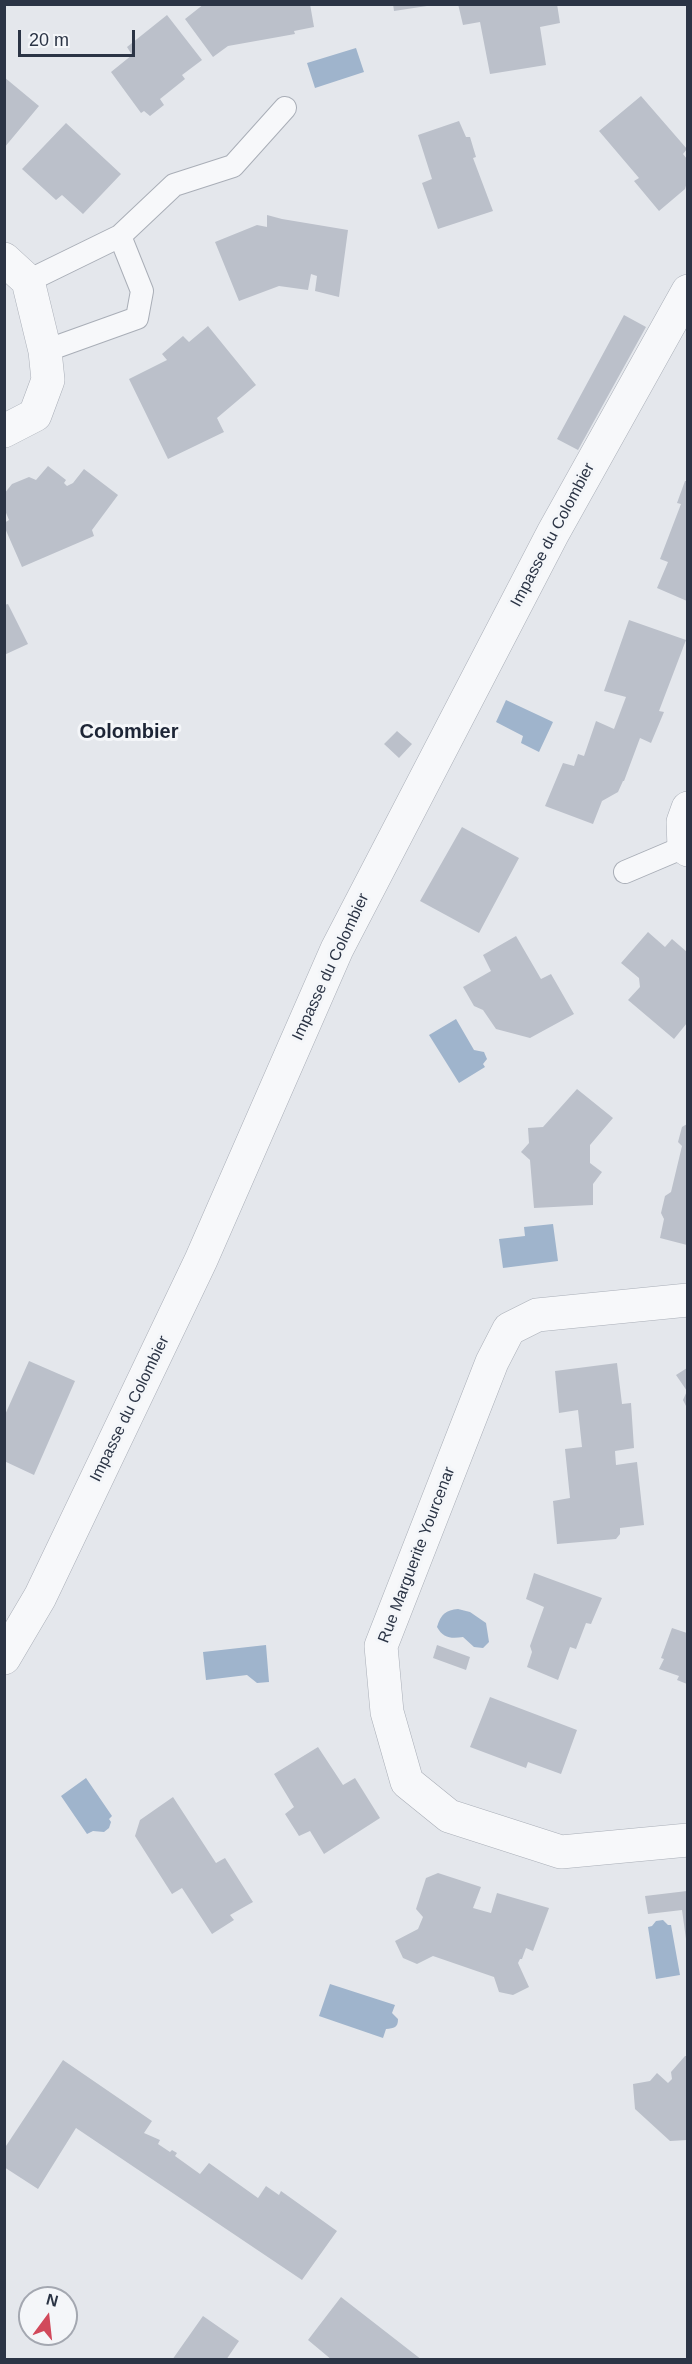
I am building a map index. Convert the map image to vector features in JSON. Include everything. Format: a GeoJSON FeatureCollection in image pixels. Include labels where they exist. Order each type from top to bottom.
{"type":"FeatureCollection","features":[{"type":"Feature","properties":{"kind":"street"},"geometry":{"type":"LineString","coordinates":[[4,260],[28,281],[45,351],[48,380],[35,415],[4,431]]}},
{"type":"Feature","properties":{"kind":"street","name":"Impasse du Colombier"},"geometry":{"type":"LineString","coordinates":[[4,1658],[40,1597],[201,1260],[337,949],[548,543],[687,291]]}},
{"type":"Feature","properties":{"kind":"street"},"geometry":{"type":"LineString","coordinates":[[686,848],[682,822],[687,808]]}},
{"type":"Feature","properties":{"kind":"street","name":"Rue Marguerite Yourcenar"},"geometry":{"type":"LineString","coordinates":[[687,1299],[537,1315],[508,1329],[492,1362],[381,1646],[387,1712],[407,1782],[449,1816],[561,1852],[687,1840]]}},
{"type":"Feature","properties":{"kind":"lane"},"geometry":{"type":"LineString","coordinates":[[28,281],[120,236],[174,185],[233,166],[285,108]]}},
{"type":"Feature","properties":{"kind":"lane"},"geometry":{"type":"LineString","coordinates":[[45,351],[137,318],[142,291],[120,236]]}},
{"type":"Feature","properties":{"kind":"lane"},"geometry":{"type":"LineString","coordinates":[[625,872],[686,848]]}},
{"type":"Feature","properties":{"kind":"water"},"geometry":{"type":"Polygon","coordinates":[[[356,48],[364,72],[315,88],[307,63],[356,48]]]}},
{"type":"Feature","properties":{"kind":"water"},"geometry":{"type":"Polygon","coordinates":[[[506,700],[553,722],[539,752],[521,743],[523,736],[496,722],[506,700]]]}},
{"type":"Feature","properties":{"kind":"water"},"geometry":{"type":"Polygon","coordinates":[[[456,1019],[474,1050],[484,1052],[487,1059],[483,1064],[485,1067],[459,1083],[429,1035],[456,1019]]]}},
{"type":"Feature","properties":{"kind":"water"},"geometry":{"type":"Polygon","coordinates":[[[553,1224],[558,1261],[503,1268],[499,1239],[525,1236],[524,1227],[553,1224]]]}},
{"type":"Feature","properties":{"kind":"water"},"geometry":{"type":"Polygon","coordinates":[[[450,1610],[470,1612],[486,1623],[489,1642],[483,1648],[474,1647],[463,1637],[448,1637],[439,1631],[437,1627],[442,1616],[450,1610]]]}},
{"type":"Feature","properties":{"kind":"water"},"geometry":{"type":"Polygon","coordinates":[[[266,1645],[269,1682],[257,1683],[247,1675],[206,1680],[203,1652],[266,1645]]]}},
{"type":"Feature","properties":{"kind":"water"},"geometry":{"type":"Polygon","coordinates":[[[86,1778],[112,1816],[109,1819],[111,1822],[109,1828],[104,1832],[93,1831],[87,1834],[61,1796],[86,1778]]]}},
{"type":"Feature","properties":{"kind":"water"},"geometry":{"type":"Polygon","coordinates":[[[663,1920],[671,1925],[680,1975],[656,1979],[648,1927],[656,1921],[663,1920]]]}},
{"type":"Feature","properties":{"kind":"water"},"geometry":{"type":"Polygon","coordinates":[[[330,1984],[395,2005],[392,2013],[398,2019],[396,2026],[386,2029],[383,2038],[319,2016],[330,1984]]]}},
{"type":"Feature","properties":{"kind":"building"},"geometry":{"type":"Polygon","coordinates":[[[204,4],[310,4],[314,27],[294,31],[295,34],[228,46],[213,57],[185,19],[204,4]]]}},
{"type":"Feature","properties":{"kind":"building"},"geometry":{"type":"Polygon","coordinates":[[[393,4],[427,4],[427,6],[394,11],[393,4]]]}},
{"type":"Feature","properties":{"kind":"building"},"geometry":{"type":"Polygon","coordinates":[[[458,4],[557,4],[560,23],[540,27],[546,65],[490,74],[480,22],[463,25],[458,4]]]}},
{"type":"Feature","properties":{"kind":"building"},"geometry":{"type":"Polygon","coordinates":[[[167,15],[202,60],[182,75],[185,79],[160,99],[164,105],[150,116],[144,111],[141,113],[111,72],[132,55],[127,47],[167,15]]]}},
{"type":"Feature","properties":{"kind":"building"},"geometry":{"type":"Polygon","coordinates":[[[4,77],[39,106],[4,148],[4,77]]]}},
{"type":"Feature","properties":{"kind":"building"},"geometry":{"type":"Polygon","coordinates":[[[641,96],[687,149],[683,154],[687,159],[685,189],[659,211],[634,181],[639,178],[599,131],[641,96]]]}},
{"type":"Feature","properties":{"kind":"building"},"geometry":{"type":"Polygon","coordinates":[[[459,121],[466,137],[470,137],[476,157],[473,158],[493,211],[438,229],[422,183],[432,179],[418,135],[459,121]]]}},
{"type":"Feature","properties":{"kind":"building"},"geometry":{"type":"Polygon","coordinates":[[[66,123],[121,174],[83,214],[62,195],[56,200],[22,169],[66,123]]]}},
{"type":"Feature","properties":{"kind":"building"},"geometry":{"type":"Polygon","coordinates":[[[267,215],[348,230],[339,297],[315,291],[317,276],[311,274],[308,290],[279,286],[239,301],[215,242],[257,225],[267,227],[267,215]]]}},
{"type":"Feature","properties":{"kind":"building"},"geometry":{"type":"Polygon","coordinates":[[[624,315],[646,327],[578,450],[557,439],[624,315]]]}},
{"type":"Feature","properties":{"kind":"building"},"geometry":{"type":"Polygon","coordinates":[[[208,326],[256,385],[217,418],[224,432],[168,459],[129,379],[167,360],[162,354],[183,336],[189,342],[208,326]]]}},
{"type":"Feature","properties":{"kind":"building"},"geometry":{"type":"Polygon","coordinates":[[[48,466],[66,480],[64,483],[67,486],[73,483],[84,469],[118,495],[92,530],[94,536],[22,567],[4,526],[4,523],[9,520],[4,508],[4,494],[12,484],[29,477],[36,480],[48,466]]]}},
{"type":"Feature","properties":{"kind":"building"},"geometry":{"type":"Polygon","coordinates":[[[685,481],[687,481],[687,601],[657,588],[668,562],[660,559],[681,504],[677,503],[685,481]]]}},
{"type":"Feature","properties":{"kind":"building"},"geometry":{"type":"Polygon","coordinates":[[[8,604],[28,644],[4,655],[4,605],[8,604]]]}},
{"type":"Feature","properties":{"kind":"building"},"geometry":{"type":"Polygon","coordinates":[[[629,620],[686,640],[659,711],[664,712],[651,743],[640,738],[618,792],[602,801],[593,824],[545,806],[563,763],[574,766],[578,754],[584,756],[596,721],[614,729],[626,697],[604,691],[629,620]]]}},
{"type":"Feature","properties":{"kind":"building"},"geometry":{"type":"Polygon","coordinates":[[[397,731],[412,744],[399,758],[384,744],[397,731]]]}},
{"type":"Feature","properties":{"kind":"building"},"geometry":{"type":"Polygon","coordinates":[[[462,827],[519,858],[479,933],[420,901],[462,827]]]}},
{"type":"Feature","properties":{"kind":"building"},"geometry":{"type":"Polygon","coordinates":[[[648,932],[665,947],[672,939],[687,952],[687,1023],[674,1039],[628,1000],[640,987],[639,978],[621,963],[648,932]]]}},
{"type":"Feature","properties":{"kind":"building"},"geometry":{"type":"Polygon","coordinates":[[[516,936],[541,979],[551,974],[574,1014],[530,1038],[496,1029],[483,1010],[474,1006],[463,987],[491,971],[483,955],[516,936]]]}},
{"type":"Feature","properties":{"kind":"building"},"geometry":{"type":"Polygon","coordinates":[[[577,1089],[613,1118],[590,1145],[590,1163],[602,1172],[593,1184],[593,1205],[534,1208],[530,1160],[521,1152],[529,1143],[528,1128],[543,1127],[577,1089]]]}},
{"type":"Feature","properties":{"kind":"building"},"geometry":{"type":"Polygon","coordinates":[[[687,1124],[687,1245],[660,1238],[664,1219],[661,1213],[665,1196],[671,1192],[682,1146],[678,1142],[682,1127],[687,1124]]]}},
{"type":"Feature","properties":{"kind":"building"},"geometry":{"type":"Polygon","coordinates":[[[29,1361],[75,1381],[34,1475],[4,1461],[4,1417],[29,1361]]]}},
{"type":"Feature","properties":{"kind":"building"},"geometry":{"type":"Polygon","coordinates":[[[617,1363],[622,1404],[631,1403],[634,1448],[615,1451],[616,1465],[637,1462],[644,1525],[620,1528],[620,1534],[616,1539],[557,1544],[553,1501],[570,1498],[565,1449],[582,1447],[578,1410],[559,1413],[555,1371],[617,1363]]]}},
{"type":"Feature","properties":{"kind":"building"},"geometry":{"type":"Polygon","coordinates":[[[687,1368],[687,1391],[676,1375],[687,1368]]]}},
{"type":"Feature","properties":{"kind":"building"},"geometry":{"type":"Polygon","coordinates":[[[687,1391],[687,1408],[683,1400],[687,1391]]]}},
{"type":"Feature","properties":{"kind":"building"},"geometry":{"type":"Polygon","coordinates":[[[534,1573],[602,1598],[591,1624],[586,1623],[576,1649],[570,1647],[558,1680],[527,1667],[532,1652],[530,1646],[544,1607],[526,1599],[534,1573]]]}},
{"type":"Feature","properties":{"kind":"building"},"geometry":{"type":"Polygon","coordinates":[[[672,1628],[687,1633],[687,1684],[677,1680],[679,1676],[659,1669],[672,1628]]]}},
{"type":"Feature","properties":{"kind":"building"},"geometry":{"type":"Polygon","coordinates":[[[437,1645],[470,1657],[466,1670],[433,1658],[437,1645]]]}},
{"type":"Feature","properties":{"kind":"building"},"geometry":{"type":"Polygon","coordinates":[[[490,1697],[577,1730],[561,1774],[528,1762],[526,1768],[470,1747],[490,1697]]]}},
{"type":"Feature","properties":{"kind":"building"},"geometry":{"type":"Polygon","coordinates":[[[318,1747],[343,1785],[355,1778],[380,1818],[324,1854],[310,1831],[299,1836],[285,1814],[294,1807],[274,1774],[318,1747]]]}},
{"type":"Feature","properties":{"kind":"building"},"geometry":{"type":"Polygon","coordinates":[[[173,1797],[216,1863],[225,1858],[253,1902],[230,1915],[234,1920],[212,1934],[182,1888],[172,1894],[135,1836],[140,1820],[173,1797]]]}},
{"type":"Feature","properties":{"kind":"building"},"geometry":{"type":"Polygon","coordinates":[[[438,1873],[481,1887],[473,1908],[491,1913],[497,1893],[549,1908],[533,1951],[526,1948],[518,1963],[529,1987],[513,1995],[499,1992],[494,1977],[433,1956],[417,1964],[403,1958],[395,1941],[418,1929],[423,1917],[416,1909],[426,1878],[438,1873]]]}},
{"type":"Feature","properties":{"kind":"building"},"geometry":{"type":"Polygon","coordinates":[[[687,1891],[686,1939],[682,1910],[648,1914],[645,1896],[687,1891]]]}},
{"type":"Feature","properties":{"kind":"building"},"geometry":{"type":"Polygon","coordinates":[[[687,2056],[687,2140],[670,2141],[635,2109],[633,2084],[650,2081],[657,2073],[668,2083],[672,2079],[671,2072],[687,2056]]]}},
{"type":"Feature","properties":{"kind":"building"},"geometry":{"type":"Polygon","coordinates":[[[63,2060],[152,2121],[144,2133],[160,2140],[158,2144],[170,2152],[172,2150],[177,2153],[175,2156],[200,2174],[209,2163],[258,2198],[266,2186],[279,2195],[281,2191],[337,2231],[302,2280],[76,2128],[38,2189],[4,2167],[4,2149],[63,2060]]]}},
{"type":"Feature","properties":{"kind":"building"},"geometry":{"type":"Polygon","coordinates":[[[341,2297],[422,2360],[332,2360],[308,2340],[341,2297]]]}},
{"type":"Feature","properties":{"kind":"building"},"geometry":{"type":"Polygon","coordinates":[[[203,2316],[239,2341],[226,2360],[172,2360],[203,2316]]]}},
{"type":"Feature","properties":{"kind":"district","name":"Colombier"},"geometry":{"type":"Point","coordinates":[129,732]}}]}
